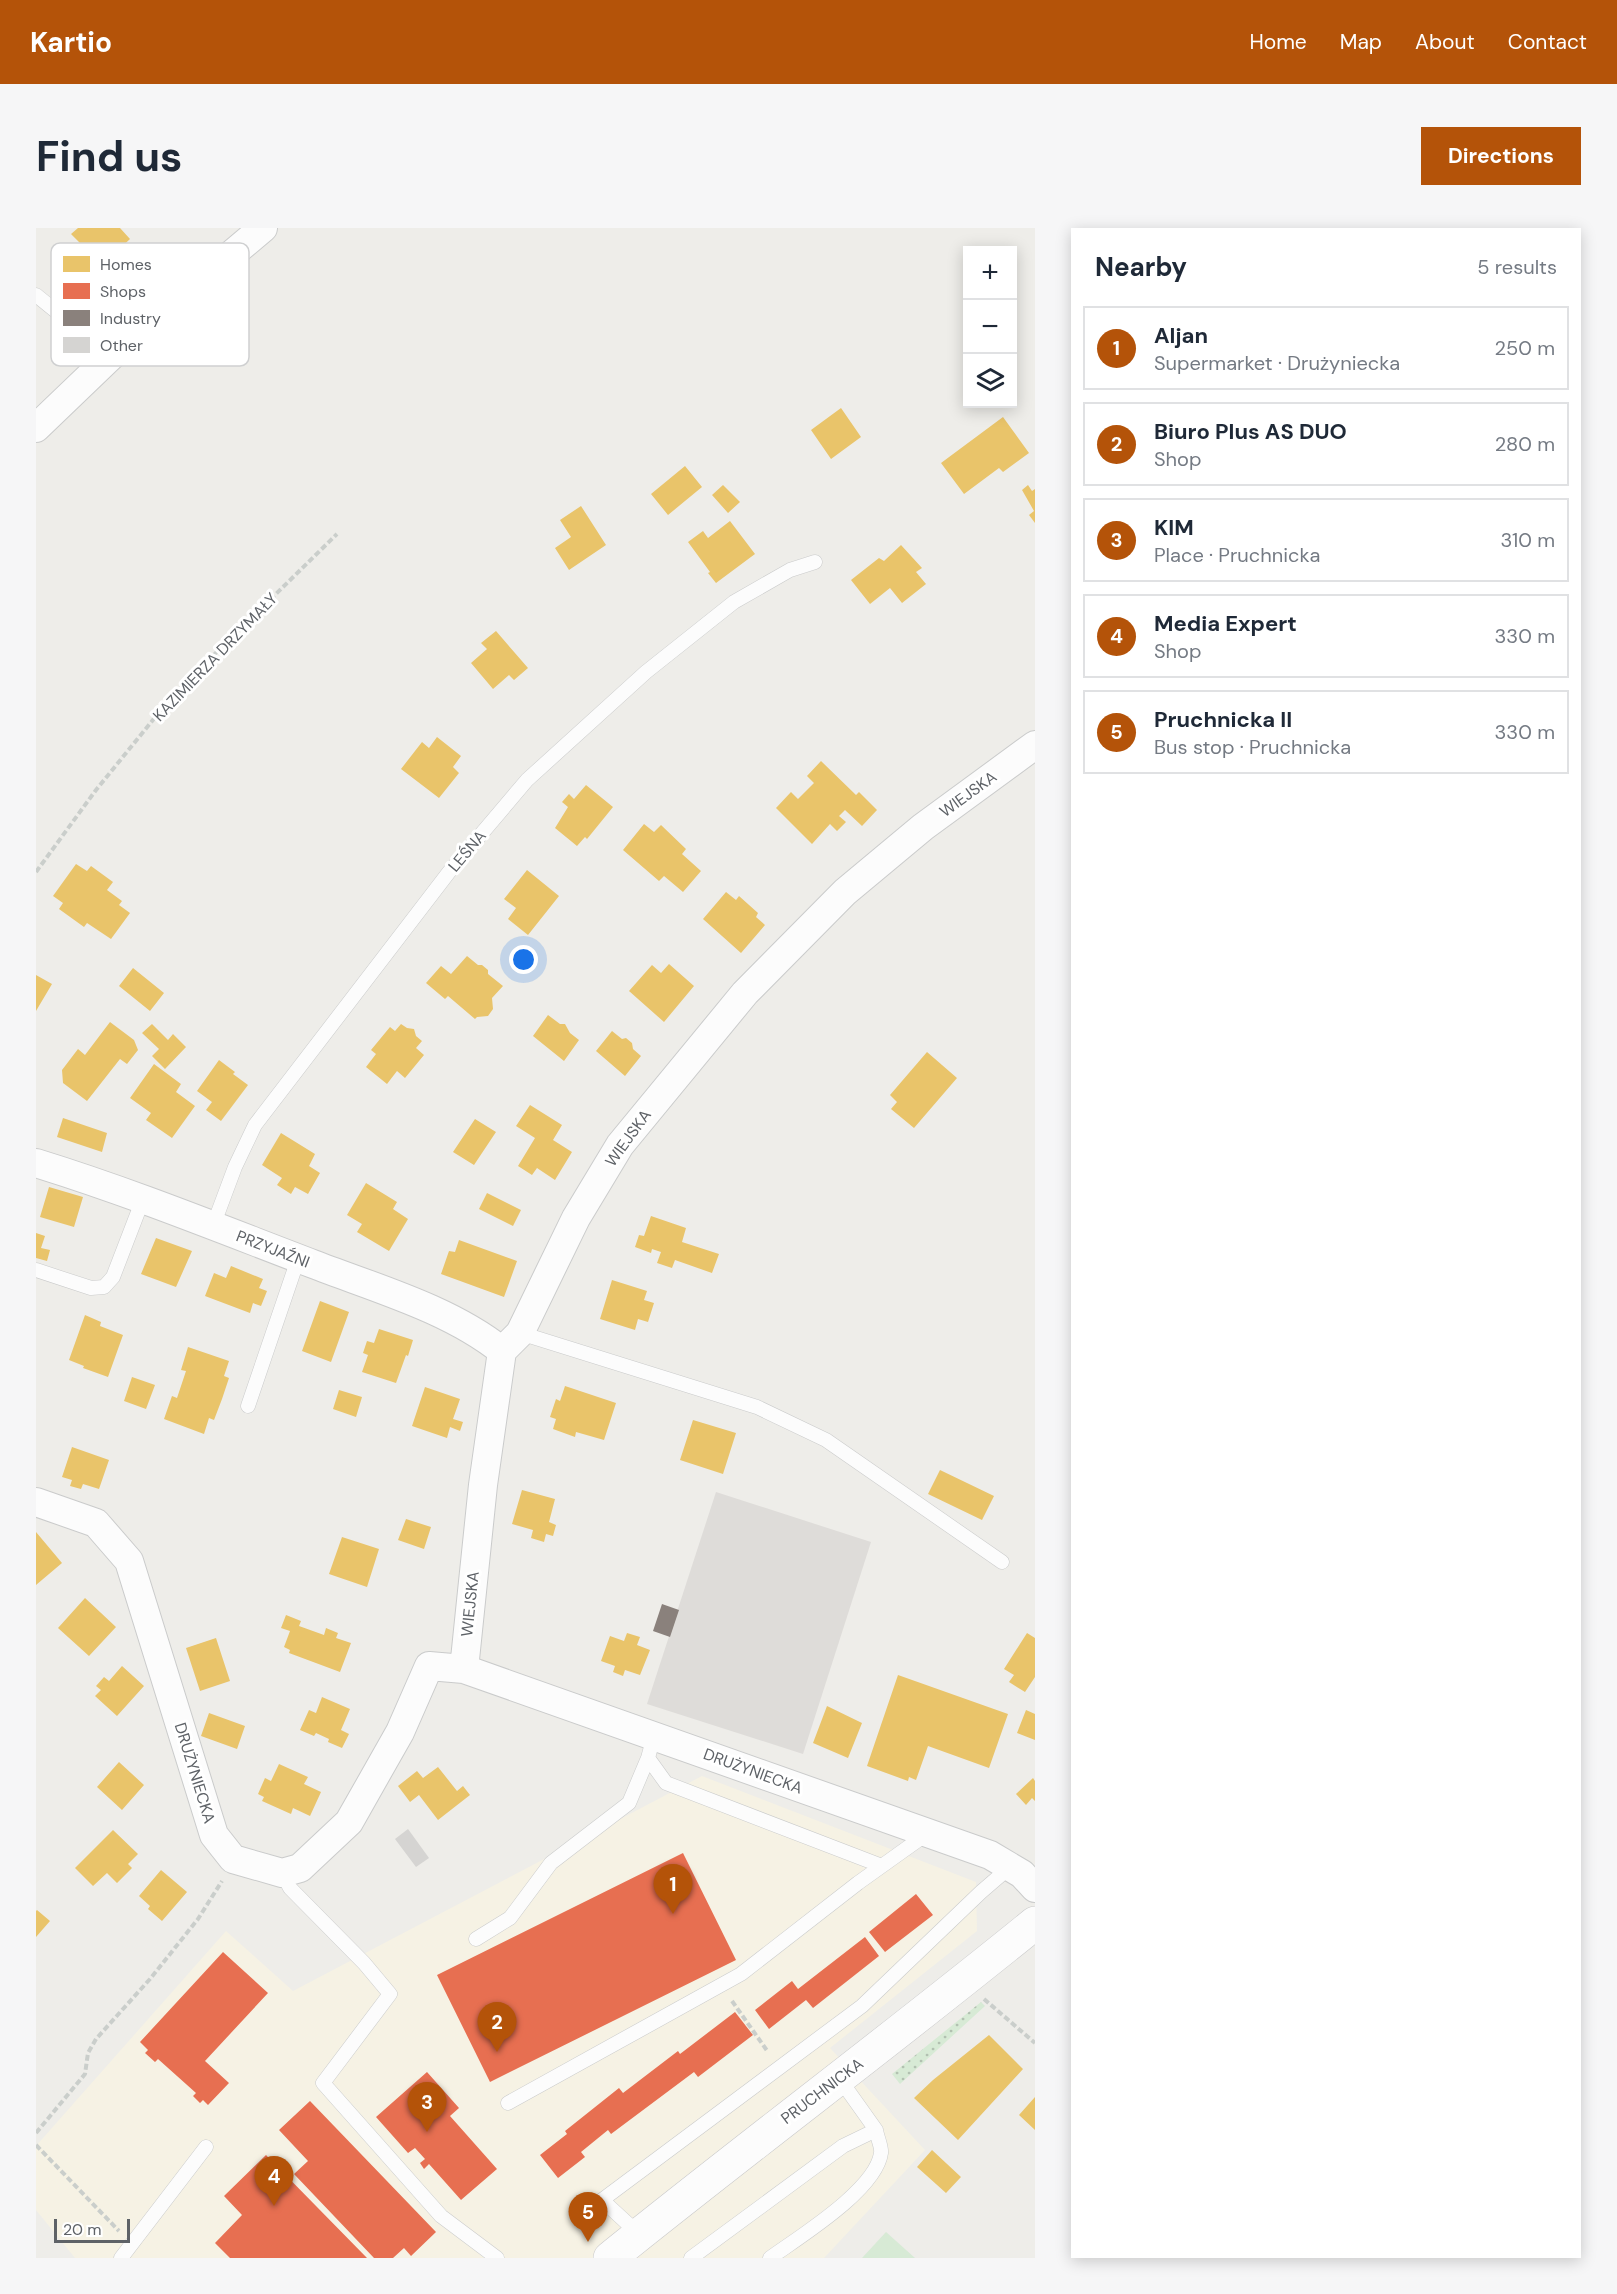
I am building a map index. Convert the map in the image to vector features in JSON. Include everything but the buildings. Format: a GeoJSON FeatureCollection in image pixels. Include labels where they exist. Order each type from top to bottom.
{"type":"FeatureCollection","features":[{"type":"Feature","properties":{"kind":"main road","name":"PRUCHNICKA"},"geometry":{"type":"LineString","coordinates":[[610,2258],[754,2142],[912,2022],[1035,1923]]}},
{"type":"Feature","properties":{"kind":"street"},"geometry":{"type":"LineString","coordinates":[[245,243],[263,228]]}},
{"type":"Feature","properties":{"kind":"street"},"geometry":{"type":"LineString","coordinates":[[36,428],[101,366]]}},
{"type":"Feature","properties":{"kind":"street","name":"WIEJSKA"},"geometry":{"type":"LineString","coordinates":[[464,1669],[483,1485],[511,1342],[576,1218],[620,1145],[745,993],[845,892],[922,827],[1035,745]]}},
{"type":"Feature","properties":{"kind":"street","name":"PRZYJAŹNI"},"geometry":{"type":"LineString","coordinates":[[36,1163],[101,1183],[413,1303],[482,1335],[511,1342]]}},
{"type":"Feature","properties":{"kind":"street","name":"DRUŻYNIECKA"},"geometry":{"type":"LineString","coordinates":[[36,1502],[96,1523],[129,1561],[214,1835],[233,1859]]}},
{"type":"Feature","properties":{"kind":"street","name":"DRUŻYNIECKA"},"geometry":{"type":"LineString","coordinates":[[282,1873],[300,1868],[349,1822],[400,1732],[429,1666],[464,1669],[651,1747],[928,1833],[990,1855],[1022,1874],[1035,1888]]}},
{"type":"Feature","properties":{"kind":"street"},"geometry":{"type":"LineString","coordinates":[[233,1859],[282,1873]]}},
{"type":"Feature","properties":{"kind":"lane"},"geometry":{"type":"LineString","coordinates":[[36,295],[51,307]]}},
{"type":"Feature","properties":{"kind":"lane","name":"LEŚNA"},"geometry":{"type":"LineString","coordinates":[[213,1226],[234,1167],[255,1125],[449,872],[527,780],[646,672],[734,602],[790,570],[815,562]]}},
{"type":"Feature","properties":{"kind":"lane"},"geometry":{"type":"LineString","coordinates":[[36,1270],[91,1288],[104,1287],[113,1277],[143,1199]]}},
{"type":"Feature","properties":{"kind":"lane"},"geometry":{"type":"LineString","coordinates":[[248,1406],[298,1259]]}},
{"type":"Feature","properties":{"kind":"lane"},"geometry":{"type":"LineString","coordinates":[[511,1342],[757,1407],[826,1440],[1002,1562]]}},
{"type":"Feature","properties":{"kind":"lane"},"geometry":{"type":"LineString","coordinates":[[651,1747],[666,1783],[882,1866]]}},
{"type":"Feature","properties":{"kind":"lane"},"geometry":{"type":"LineString","coordinates":[[476,1939],[510,1918],[551,1863],[629,1803],[651,1747]]}},
{"type":"Feature","properties":{"kind":"lane"},"geometry":{"type":"LineString","coordinates":[[508,2103],[741,1974],[928,1833]]}},
{"type":"Feature","properties":{"kind":"lane"},"geometry":{"type":"LineString","coordinates":[[639,2234],[602,2200],[862,2006],[1010,1867]]}},
{"type":"Feature","properties":{"kind":"lane"},"geometry":{"type":"LineString","coordinates":[[282,1873],[290,1888],[364,1963],[390,1994],[323,2083],[441,2216],[497,2258]]}},
{"type":"Feature","properties":{"kind":"lane"},"geometry":{"type":"LineString","coordinates":[[770,2258],[833,2213],[860,2189],[874,2170],[881,2153],[876,2130],[839,2078]]}},
{"type":"Feature","properties":{"kind":"lane"},"geometry":{"type":"LineString","coordinates":[[691,2258],[711,2253],[843,2146],[876,2130]]}},
{"type":"Feature","properties":{"kind":"lane"},"geometry":{"type":"LineString","coordinates":[[121,2258],[206,2148]]}},
{"type":"Feature","properties":{"kind":"path","name":"KAZIMIERZA DRZYMAŁY"},"geometry":{"type":"LineString","coordinates":[[36,872],[96,790],[174,694],[337,534]]}},
{"type":"Feature","properties":{"kind":"path"},"geometry":{"type":"LineString","coordinates":[[36,2133],[85,2074],[87,2053],[96,2039],[150,1979],[198,1919],[233,1859]]}},
{"type":"Feature","properties":{"kind":"path"},"geometry":{"type":"LineString","coordinates":[[722,1985],[779,2068]]}},
{"type":"Feature","properties":{"kind":"path"},"geometry":{"type":"LineString","coordinates":[[982,1997],[1035,2043]]}},
{"type":"Feature","properties":{"kind":"path"},"geometry":{"type":"LineString","coordinates":[[36,2145],[131,2244]]}},
{"type":"Feature","properties":{"kind":"shaded area"},"geometry":{"type":"Polygon","coordinates":[[[716,1492],[871,1542],[803,1754],[647,1704],[716,1492]]]}},
{"type":"Feature","properties":{"kind":"shaded area"},"geometry":{"type":"Polygon","coordinates":[[[702,1776],[976,1882],[977,1931],[830,2048],[925,2150],[824,2258],[75,2258],[36,2210],[36,2146],[226,1931],[293,1991],[702,1776]]]}},
{"type":"Feature","properties":{"kind":"green space"},"geometry":{"type":"Polygon","coordinates":[[[981,2002],[985,2006],[900,2084],[892,2074],[981,2002]]]}},
{"type":"Feature","properties":{"kind":"green space"},"geometry":{"type":"Polygon","coordinates":[[[886,2232],[915,2258],[862,2258],[886,2232]]]}},
{"type":"Feature","properties":{"kind":"place","name":"Aljan"},"geometry":{"type":"Point","coordinates":[673,1914]}},
{"type":"Feature","properties":{"kind":"place","name":"Biuro Plus AS DUO"},"geometry":{"type":"Point","coordinates":[497,2052]}},
{"type":"Feature","properties":{"kind":"place","name":"KIM"},"geometry":{"type":"Point","coordinates":[427,2132]}},
{"type":"Feature","properties":{"kind":"place","name":"Media Expert"},"geometry":{"type":"Point","coordinates":[274,2206]}},
{"type":"Feature","properties":{"kind":"place","name":"Pruchnicka II"},"geometry":{"type":"Point","coordinates":[588,2242]}}]}
